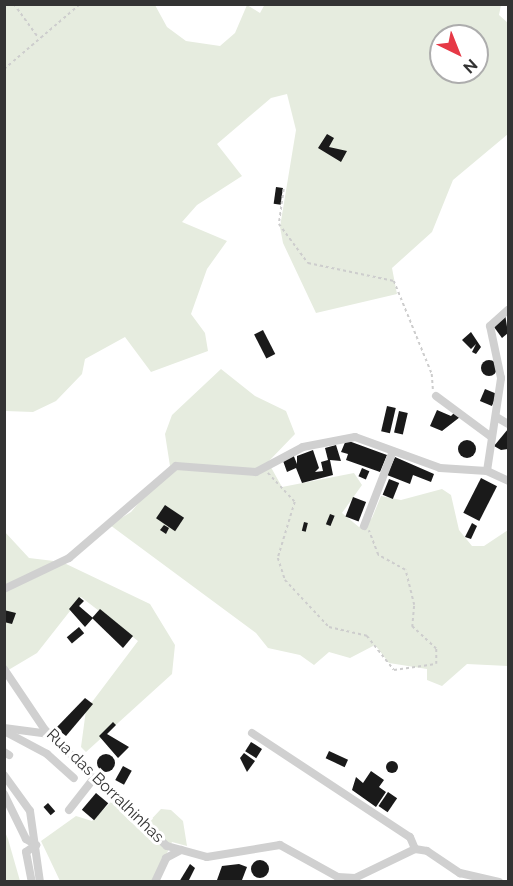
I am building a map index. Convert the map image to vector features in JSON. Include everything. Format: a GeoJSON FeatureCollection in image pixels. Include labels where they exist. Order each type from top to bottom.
{"type":"FeatureCollection","features":[{"type":"Feature","properties":{"kind":"street"},"geometry":{"type":"LineString","coordinates":[[488,471],[490,436],[498,418],[500,370],[490,326],[508,310]]}},
{"type":"Feature","properties":{"kind":"street"},"geometry":{"type":"LineString","coordinates":[[436,396],[490,436]]}},
{"type":"Feature","properties":{"kind":"street"},"geometry":{"type":"LineString","coordinates":[[498,418],[508,424]]}},
{"type":"Feature","properties":{"kind":"street"},"geometry":{"type":"LineString","coordinates":[[4,589],[69,558],[176,466],[256,472],[271,461],[344,437],[459,472],[488,471],[508,481]]}},
{"type":"Feature","properties":{"kind":"street"},"geometry":{"type":"LineString","coordinates":[[364,526],[393,451]]}},
{"type":"Feature","properties":{"kind":"street","name":"Rua das Borralhinhas"},"geometry":{"type":"LineString","coordinates":[[4,669],[50,735],[166,846],[207,857],[280,845],[338,876],[355,878],[415,849]]}},
{"type":"Feature","properties":{"kind":"street"},"geometry":{"type":"LineString","coordinates":[[4,729],[50,735]]}},
{"type":"Feature","properties":{"kind":"street"},"geometry":{"type":"LineString","coordinates":[[4,729],[47,754],[74,778]]}},
{"type":"Feature","properties":{"kind":"street"},"geometry":{"type":"LineString","coordinates":[[252,732],[410,837],[415,849],[427,851],[460,873],[499,882]]}},
{"type":"Feature","properties":{"kind":"street"},"geometry":{"type":"LineString","coordinates":[[4,775],[30,812],[40,882]]}},
{"type":"Feature","properties":{"kind":"street"},"geometry":{"type":"LineString","coordinates":[[69,810],[94,778]]}},
{"type":"Feature","properties":{"kind":"street"},"geometry":{"type":"LineString","coordinates":[[4,794],[26,838],[36,846]]}},
{"type":"Feature","properties":{"kind":"street"},"geometry":{"type":"LineString","coordinates":[[32,882],[26,852],[36,846]]}},
{"type":"Feature","properties":{"kind":"street"},"geometry":{"type":"LineString","coordinates":[[155,882],[165,858],[182,850]]}},
{"type":"Feature","properties":{"kind":"path"},"geometry":{"type":"LineString","coordinates":[[14,4],[39,38]]}},
{"type":"Feature","properties":{"kind":"path"},"geometry":{"type":"LineString","coordinates":[[4,69],[80,4]]}},
{"type":"Feature","properties":{"kind":"path"},"geometry":{"type":"LineString","coordinates":[[284,189],[279,224],[308,263],[384,278],[400,289],[436,396]]}},
{"type":"Feature","properties":{"kind":"path"},"geometry":{"type":"LineString","coordinates":[[264,468],[295,502],[278,558],[285,580],[329,627],[367,636],[394,670],[436,664],[435,649],[412,627],[414,605],[405,570],[378,555],[364,526]]}},
{"type":"Feature","properties":{"kind":"shaded area"},"geometry":{"type":"Polygon","coordinates":[[[265,4],[501,5],[499,15],[508,23],[508,134],[453,180],[432,232],[392,268],[397,294],[316,313],[283,243],[280,227],[296,130],[287,94],[271,98],[217,144],[242,176],[197,205],[182,222],[227,241],[207,269],[191,314],[205,333],[208,351],[151,372],[125,337],[85,359],[82,374],[56,401],[33,412],[5,411],[5,5],[155,5],[167,27],[186,41],[220,46],[235,33],[247,5],[260,13],[265,4]]]}},
{"type":"Feature","properties":{"kind":"shaded area"},"geometry":{"type":"Polygon","coordinates":[[[221,369],[255,396],[286,411],[295,434],[268,462],[282,487],[354,473],[362,485],[342,513],[359,527],[372,518],[381,496],[401,500],[442,489],[451,495],[459,530],[472,546],[484,546],[508,530],[508,666],[467,664],[442,686],[427,680],[427,669],[389,663],[375,645],[350,658],[329,652],[314,665],[300,655],[268,648],[256,633],[110,525],[131,512],[170,466],[165,434],[172,415],[221,369]]]}},
{"type":"Feature","properties":{"kind":"shaded area"},"geometry":{"type":"Polygon","coordinates":[[[4,531],[29,558],[62,562],[150,604],[175,645],[172,674],[86,752],[81,747],[86,710],[138,641],[81,597],[37,653],[5,672],[4,531]]]}},
{"type":"Feature","properties":{"kind":"shaded area"},"geometry":{"type":"Polygon","coordinates":[[[115,798],[145,826],[161,809],[171,810],[183,821],[187,846],[172,842],[154,882],[60,881],[41,841],[76,816],[92,821],[115,798]]]}},
{"type":"Feature","properties":{"kind":"shaded area"},"geometry":{"type":"Polygon","coordinates":[[[5,832],[8,839],[20,881],[5,881],[5,832]]]}},
{"type":"Feature","properties":{"kind":"building"},"geometry":{"type":"Polygon","coordinates":[[[327,134],[334,138],[329,147],[347,151],[341,162],[318,148],[327,134]]]}},
{"type":"Feature","properties":{"kind":"building"},"geometry":{"type":"Polygon","coordinates":[[[276,187],[283,188],[281,205],[274,204],[276,187]]]}},
{"type":"Feature","properties":{"kind":"building"},"geometry":{"type":"Polygon","coordinates":[[[505,314],[508,333],[502,338],[494,327],[505,314]]]}},
{"type":"Feature","properties":{"kind":"building"},"geometry":{"type":"Polygon","coordinates":[[[263,330],[275,354],[266,359],[254,335],[263,330]]]}},
{"type":"Feature","properties":{"kind":"building"},"geometry":{"type":"Polygon","coordinates":[[[471,332],[481,347],[476,354],[472,352],[476,344],[471,349],[462,340],[471,332]]]}},
{"type":"Feature","properties":{"kind":"building"},"geometry":{"type":"Polygon","coordinates":[[[486,360],[492,360],[497,368],[495,374],[486,376],[481,371],[481,365],[486,360]]]}},
{"type":"Feature","properties":{"kind":"building"},"geometry":{"type":"Polygon","coordinates":[[[485,389],[497,394],[492,406],[480,401],[485,389]]]}},
{"type":"Feature","properties":{"kind":"building"},"geometry":{"type":"Polygon","coordinates":[[[387,406],[396,408],[390,433],[381,431],[387,406]]]}},
{"type":"Feature","properties":{"kind":"building"},"geometry":{"type":"Polygon","coordinates":[[[437,410],[451,416],[455,412],[460,417],[442,431],[430,426],[437,410]]]}},
{"type":"Feature","properties":{"kind":"building"},"geometry":{"type":"Polygon","coordinates":[[[399,411],[408,413],[403,434],[394,432],[399,411]]]}},
{"type":"Feature","properties":{"kind":"building"},"geometry":{"type":"Polygon","coordinates":[[[508,429],[508,449],[501,450],[494,446],[508,429]]]}},
{"type":"Feature","properties":{"kind":"building"},"geometry":{"type":"Polygon","coordinates":[[[346,440],[387,455],[380,472],[346,460],[348,454],[341,452],[346,440]]]}},
{"type":"Feature","properties":{"kind":"building"},"geometry":{"type":"Polygon","coordinates":[[[463,440],[471,440],[476,445],[474,456],[463,458],[458,453],[458,445],[463,440]]]}},
{"type":"Feature","properties":{"kind":"building"},"geometry":{"type":"Polygon","coordinates":[[[336,445],[341,461],[330,460],[333,475],[302,483],[296,468],[287,472],[282,458],[293,454],[297,464],[297,456],[313,450],[319,468],[315,472],[323,471],[321,462],[328,460],[325,448],[336,445]]]}},
{"type":"Feature","properties":{"kind":"building"},"geometry":{"type":"Polygon","coordinates":[[[395,457],[434,474],[431,482],[413,475],[410,484],[387,475],[395,457]]]}},
{"type":"Feature","properties":{"kind":"building"},"geometry":{"type":"Polygon","coordinates":[[[362,468],[369,471],[366,479],[358,476],[362,468]]]}},
{"type":"Feature","properties":{"kind":"building"},"geometry":{"type":"Polygon","coordinates":[[[481,478],[497,486],[479,521],[463,513],[481,478]]]}},
{"type":"Feature","properties":{"kind":"building"},"geometry":{"type":"Polygon","coordinates":[[[389,479],[399,483],[393,499],[383,495],[389,479]]]}},
{"type":"Feature","properties":{"kind":"building"},"geometry":{"type":"Polygon","coordinates":[[[353,497],[366,502],[359,522],[345,517],[353,497]]]}},
{"type":"Feature","properties":{"kind":"building"},"geometry":{"type":"Polygon","coordinates":[[[165,505],[184,518],[175,531],[156,518],[165,505]]]}},
{"type":"Feature","properties":{"kind":"building"},"geometry":{"type":"Polygon","coordinates":[[[330,514],[335,516],[331,526],[326,524],[330,514]]]}},
{"type":"Feature","properties":{"kind":"building"},"geometry":{"type":"Polygon","coordinates":[[[304,522],[308,523],[306,532],[302,531],[304,522]]]}},
{"type":"Feature","properties":{"kind":"building"},"geometry":{"type":"Polygon","coordinates":[[[472,523],[477,526],[471,539],[465,537],[472,523]]]}},
{"type":"Feature","properties":{"kind":"building"},"geometry":{"type":"Polygon","coordinates":[[[164,525],[169,528],[166,534],[160,530],[164,525]]]}},
{"type":"Feature","properties":{"kind":"building"},"geometry":{"type":"Polygon","coordinates":[[[79,597],[84,601],[79,606],[93,618],[85,627],[69,609],[79,597]]]}},
{"type":"Feature","properties":{"kind":"building"},"geometry":{"type":"Polygon","coordinates":[[[100,609],[133,636],[123,648],[92,618],[100,609]]]}},
{"type":"Feature","properties":{"kind":"building"},"geometry":{"type":"Polygon","coordinates":[[[4,610],[16,613],[12,624],[4,622],[4,610]]]}},
{"type":"Feature","properties":{"kind":"building"},"geometry":{"type":"Polygon","coordinates":[[[79,627],[84,633],[72,643],[67,637],[79,627]]]}},
{"type":"Feature","properties":{"kind":"building"},"geometry":{"type":"Polygon","coordinates":[[[85,698],[93,704],[66,736],[56,728],[85,698]]]}},
{"type":"Feature","properties":{"kind":"building"},"geometry":{"type":"Polygon","coordinates":[[[113,722],[116,725],[107,734],[129,747],[118,758],[99,736],[113,722]]]}},
{"type":"Feature","properties":{"kind":"building"},"geometry":{"type":"Polygon","coordinates":[[[251,742],[262,749],[256,758],[245,751],[251,742]]]}},
{"type":"Feature","properties":{"kind":"building"},"geometry":{"type":"Polygon","coordinates":[[[329,751],[348,760],[345,767],[326,758],[329,751]]]}},
{"type":"Feature","properties":{"kind":"building"},"geometry":{"type":"Polygon","coordinates":[[[244,753],[255,761],[247,772],[240,758],[244,753]]]}},
{"type":"Feature","properties":{"kind":"building"},"geometry":{"type":"Polygon","coordinates":[[[102,754],[110,754],[115,759],[113,770],[102,772],[97,767],[97,759],[102,754]]]}},
{"type":"Feature","properties":{"kind":"building"},"geometry":{"type":"Polygon","coordinates":[[[394,761],[398,767],[394,773],[390,773],[386,765],[394,761]]]}},
{"type":"Feature","properties":{"kind":"building"},"geometry":{"type":"Polygon","coordinates":[[[123,766],[132,771],[124,785],[115,780],[123,766]]]}},
{"type":"Feature","properties":{"kind":"building"},"geometry":{"type":"Polygon","coordinates":[[[371,771],[384,780],[379,787],[386,792],[376,807],[352,790],[356,777],[363,783],[371,771]]]}},
{"type":"Feature","properties":{"kind":"building"},"geometry":{"type":"Polygon","coordinates":[[[388,792],[397,798],[388,812],[378,806],[388,792]]]}},
{"type":"Feature","properties":{"kind":"building"},"geometry":{"type":"Polygon","coordinates":[[[96,793],[108,803],[94,820],[82,810],[96,793]]]}},
{"type":"Feature","properties":{"kind":"building"},"geometry":{"type":"Polygon","coordinates":[[[48,803],[55,811],[51,815],[43,807],[48,803]]]}},
{"type":"Feature","properties":{"kind":"building"},"geometry":{"type":"Polygon","coordinates":[[[260,860],[266,863],[269,869],[266,875],[260,878],[254,875],[251,869],[254,863],[260,860]]]}},
{"type":"Feature","properties":{"kind":"building"},"geometry":{"type":"Polygon","coordinates":[[[190,864],[195,868],[188,882],[179,882],[190,864]]]}},
{"type":"Feature","properties":{"kind":"building"},"geometry":{"type":"Polygon","coordinates":[[[239,864],[247,867],[242,880],[217,880],[222,866],[239,864]]]}}]}
